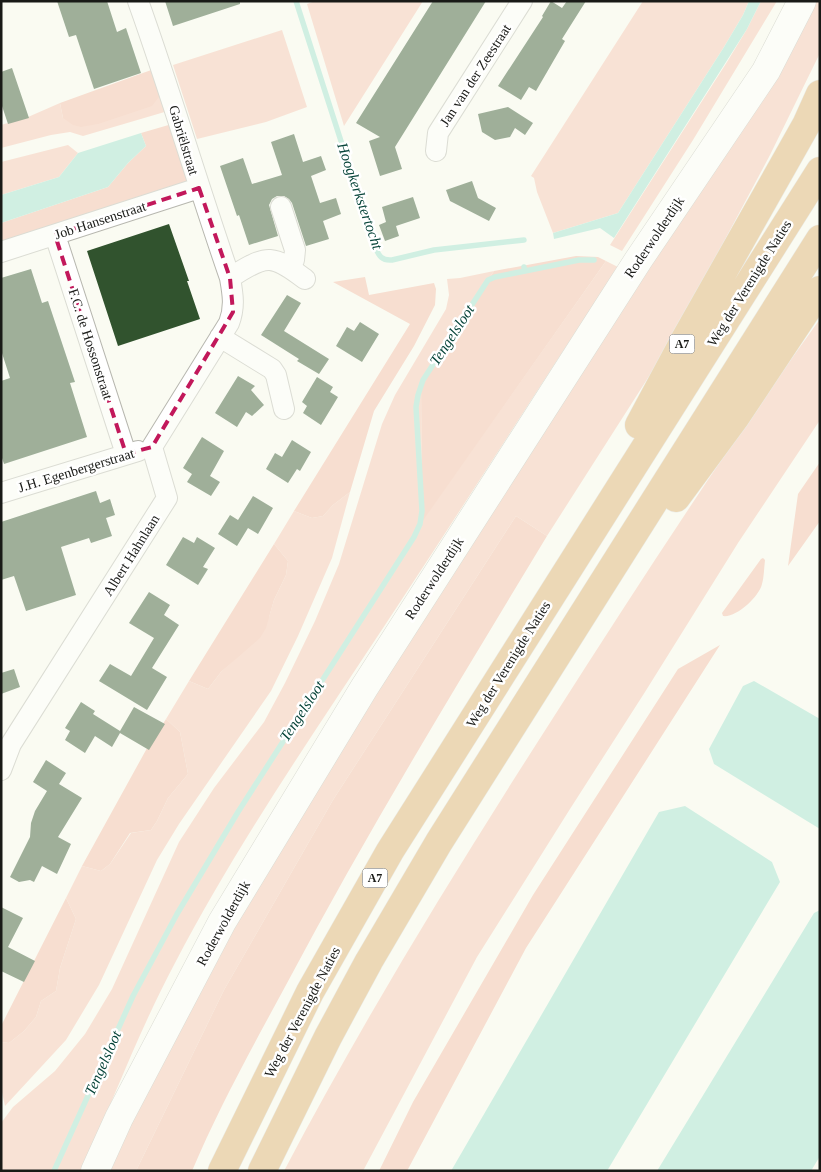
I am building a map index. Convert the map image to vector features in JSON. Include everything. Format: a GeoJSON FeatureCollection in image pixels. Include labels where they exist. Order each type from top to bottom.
{"type":"FeatureCollection","features":[{"type":"Feature","properties":{"kind":"highway","name":"A7"},"geometry":{"type":"LineString","coordinates":[[550,597],[684,341],[806,125],[820,94]]}},
{"type":"Feature","properties":{"kind":"highway","name":"Weg der Verenigde Naties"},"geometry":{"type":"LineString","coordinates":[[222,1171],[314,983],[390,851],[820,171]]}},
{"type":"Feature","properties":{"kind":"highway"},"geometry":{"type":"LineString","coordinates":[[262,1171],[328,1036],[368,961],[440,842],[820,239]]}},
{"type":"Feature","properties":{"kind":"highway"},"geometry":{"type":"LineString","coordinates":[[540,683],[735,418],[820,290]]}},
{"type":"Feature","properties":{"kind":"street","name":"Gabriëlstraat"},"geometry":{"type":"LineString","coordinates":[[138,1],[162,66],[199,188],[230,278]]}},
{"type":"Feature","properties":{"kind":"street","name":"Jan van der Zeestraat"},"geometry":{"type":"LineString","coordinates":[[436,152],[438,133],[522,1]]}},
{"type":"Feature","properties":{"kind":"street","name":"Roderwolderdijk"},"geometry":{"type":"LineString","coordinates":[[94,1171],[119,1118],[222,922],[380,663],[639,259],[766,71],[802,1]]}},
{"type":"Feature","properties":{"kind":"street","name":"Job Hansenstraat"},"geometry":{"type":"LineString","coordinates":[[1,252],[199,188]]}},
{"type":"Feature","properties":{"kind":"street"},"geometry":{"type":"LineString","coordinates":[[281,207],[295,250],[294,260],[288,267]]}},
{"type":"Feature","properties":{"kind":"street","name":"F.C. de Hossonstraat"},"geometry":{"type":"LineString","coordinates":[[55,234],[126,454]]}},
{"type":"Feature","properties":{"kind":"street"},"geometry":{"type":"LineString","coordinates":[[152,447],[229,323],[233,312],[234,298],[230,278],[246,267],[269,260],[288,267],[305,279]]}},
{"type":"Feature","properties":{"kind":"street"},"geometry":{"type":"LineString","coordinates":[[220,337],[272,369],[276,376],[284,409]]}},
{"type":"Feature","properties":{"kind":"street","name":"J.H. Egenbergerstraat"},"geometry":{"type":"LineString","coordinates":[[1,493],[152,447]]}},
{"type":"Feature","properties":{"kind":"street","name":"Albert Hahnlaan"},"geometry":{"type":"LineString","coordinates":[[1,770],[11,744],[167,498],[152,447]]}},
{"type":"Feature","properties":{"kind":"highlighted area"},"geometry":{"type":"Polygon","coordinates":[[[199,188],[230,278],[233,312],[152,447],[126,454],[55,235],[199,188]]]}},
{"type":"Feature","properties":{"kind":"shaded area"},"geometry":{"type":"Polygon","coordinates":[[[315,1],[423,1],[344,126],[307,4],[315,1]]]}},
{"type":"Feature","properties":{"kind":"shaded area"},"geometry":{"type":"Polygon","coordinates":[[[643,1],[749,1],[724,47],[618,213],[553,233],[537,192],[534,178],[531,176],[643,1]]]}},
{"type":"Feature","properties":{"kind":"shaded area"},"geometry":{"type":"Polygon","coordinates":[[[761,1],[777,1],[693,140],[622,251],[610,245],[727,62],[761,1]]]}},
{"type":"Feature","properties":{"kind":"shaded area"},"geometry":{"type":"Polygon","coordinates":[[[814,1],[820,1],[820,53],[770,155],[669,345],[547,536],[516,516],[333,800],[224,990],[136,1171],[109,1171],[116,1151],[246,895],[814,1]]]}},
{"type":"Feature","properties":{"kind":"shaded area"},"geometry":{"type":"Polygon","coordinates":[[[282,30],[307,107],[266,122],[197,139],[173,65],[282,30]]]}},
{"type":"Feature","properties":{"kind":"shaded area"},"geometry":{"type":"Polygon","coordinates":[[[154,69],[162,93],[152,106],[98,124],[81,127],[73,125],[63,118],[60,103],[154,69]]]}},
{"type":"Feature","properties":{"kind":"shaded area"},"geometry":{"type":"Polygon","coordinates":[[[162,93],[168,111],[83,136],[70,132],[1,148],[1,125],[28,117],[60,103],[63,118],[162,93]]]}},
{"type":"Feature","properties":{"kind":"shaded area"},"geometry":{"type":"Polygon","coordinates":[[[172,124],[191,184],[1,243],[1,223],[108,187],[128,163],[146,146],[141,133],[172,124]]]}},
{"type":"Feature","properties":{"kind":"shaded area"},"geometry":{"type":"Polygon","coordinates":[[[68,145],[78,153],[59,177],[1,195],[1,162],[68,145]]]}},
{"type":"Feature","properties":{"kind":"shaded area"},"geometry":{"type":"Polygon","coordinates":[[[576,256],[598,257],[606,261],[422,522],[421,383],[494,271],[576,256]]]}},
{"type":"Feature","properties":{"kind":"shaded area"},"geometry":{"type":"Polygon","coordinates":[[[606,261],[618,267],[277,789],[224,875],[175,963],[150,1014],[83,1171],[1,1171],[1,1123],[13,1107],[55,1071],[85,1034],[112,989],[179,842],[214,788],[264,722],[285,683],[315,621],[339,564],[382,424],[395,395],[446,309],[449,295],[447,279],[494,271],[421,383],[422,521],[606,261]]]}},
{"type":"Feature","properties":{"kind":"shaded area"},"geometry":{"type":"Polygon","coordinates":[[[365,277],[369,295],[434,283],[436,289],[435,305],[414,346],[374,411],[350,492],[333,505],[323,516],[312,518],[294,511],[410,324],[333,282],[365,277]]]}},
{"type":"Feature","properties":{"kind":"shaded area"},"geometry":{"type":"Polygon","coordinates":[[[820,319],[820,420],[738,543],[477,957],[363,1171],[284,1171],[380,998],[482,829],[585,667],[684,517],[820,319]]]}},
{"type":"Feature","properties":{"kind":"shaded area"},"geometry":{"type":"Polygon","coordinates":[[[820,462],[820,521],[788,566],[798,494],[820,462]]]}},
{"type":"Feature","properties":{"kind":"shaded area"},"geometry":{"type":"Polygon","coordinates":[[[350,492],[332,558],[298,636],[271,691],[179,824],[157,860],[99,985],[66,1040],[5,1106],[1,1088],[1,1042],[9,1043],[24,1031],[36,1017],[41,1001],[56,991],[60,968],[76,919],[66,898],[82,866],[101,871],[110,864],[131,833],[151,830],[168,798],[188,774],[180,732],[166,719],[189,681],[208,689],[269,617],[274,600],[286,575],[288,561],[274,544],[294,511],[312,518],[323,516],[333,505],[350,492]]]}},
{"type":"Feature","properties":{"kind":"shaded area"},"geometry":{"type":"Polygon","coordinates":[[[516,516],[547,536],[348,871],[237,1077],[192,1171],[136,1171],[224,990],[333,800],[516,516]]]}},
{"type":"Feature","properties":{"kind":"shaded area"},"geometry":{"type":"Polygon","coordinates":[[[274,544],[288,561],[286,575],[274,600],[266,628],[260,638],[221,672],[208,689],[189,681],[274,544]]]}},
{"type":"Feature","properties":{"kind":"shaded area"},"geometry":{"type":"Polygon","coordinates":[[[763,558],[765,560],[762,584],[756,595],[746,606],[734,614],[723,616],[722,613],[763,558]]]}},
{"type":"Feature","properties":{"kind":"shaded area"},"geometry":{"type":"Polygon","coordinates":[[[720,645],[526,948],[407,1171],[379,1171],[413,1102],[533,895],[678,669],[720,645]]]}},
{"type":"Feature","properties":{"kind":"shaded area"},"geometry":{"type":"Polygon","coordinates":[[[166,719],[180,732],[188,774],[168,798],[151,830],[130,833],[110,864],[101,871],[82,866],[146,750],[166,719]]]}},
{"type":"Feature","properties":{"kind":"shaded area"},"geometry":{"type":"Polygon","coordinates":[[[66,898],[76,919],[60,968],[56,991],[41,1001],[36,1017],[24,1031],[9,1043],[1,1042],[1,1026],[66,898]]]}},
{"type":"Feature","properties":{"kind":"water"},"geometry":{"type":"Polygon","coordinates":[[[749,1],[761,1],[747,29],[614,238],[600,228],[554,239],[553,233],[618,213],[724,47],[749,1]]]}},
{"type":"Feature","properties":{"kind":"water"},"geometry":{"type":"Polygon","coordinates":[[[141,133],[146,146],[128,163],[108,187],[1,223],[1,195],[59,177],[78,153],[141,133]]]}},
{"type":"Feature","properties":{"kind":"water"},"geometry":{"type":"Polygon","coordinates":[[[754,681],[820,719],[820,829],[714,764],[709,749],[743,686],[754,681]]]}},
{"type":"Feature","properties":{"kind":"water"},"geometry":{"type":"Polygon","coordinates":[[[685,806],[772,862],[780,882],[607,1171],[451,1171],[659,812],[685,806]]]}},
{"type":"Feature","properties":{"kind":"water"},"geometry":{"type":"Polygon","coordinates":[[[820,910],[820,1156],[811,1171],[657,1171],[814,913],[820,910]]]}},
{"type":"Feature","properties":{"kind":"building"},"geometry":{"type":"Polygon","coordinates":[[[57,1],[107,1],[117,32],[126,28],[141,73],[94,89],[76,35],[69,37],[57,1]]]}},
{"type":"Feature","properties":{"kind":"building"},"geometry":{"type":"Polygon","coordinates":[[[165,1],[240,1],[240,4],[173,26],[165,1]]]}},
{"type":"Feature","properties":{"kind":"building"},"geometry":{"type":"Polygon","coordinates":[[[433,1],[486,1],[395,147],[402,169],[380,176],[369,141],[380,137],[356,123],[433,1]]]}},
{"type":"Feature","properties":{"kind":"building"},"geometry":{"type":"Polygon","coordinates":[[[551,1],[562,8],[567,1],[586,1],[562,39],[565,41],[536,91],[529,87],[521,100],[498,86],[543,17],[551,1]]]}},
{"type":"Feature","properties":{"kind":"building"},"geometry":{"type":"Polygon","coordinates":[[[12,68],[29,118],[8,124],[1,103],[1,72],[12,68]]]}},
{"type":"Feature","properties":{"kind":"building"},"geometry":{"type":"Polygon","coordinates":[[[508,107],[533,123],[525,135],[515,128],[510,137],[495,140],[482,132],[478,114],[508,107]]]}},
{"type":"Feature","properties":{"kind":"building"},"geometry":{"type":"Polygon","coordinates":[[[294,134],[303,162],[321,156],[326,170],[311,176],[320,203],[336,198],[341,214],[323,221],[329,239],[306,246],[292,203],[284,196],[277,196],[272,199],[269,205],[278,236],[249,245],[220,166],[243,158],[252,184],[282,175],[271,142],[294,134]]]}},
{"type":"Feature","properties":{"kind":"building"},"geometry":{"type":"Polygon","coordinates":[[[472,181],[478,198],[496,208],[489,221],[450,201],[446,190],[472,181]]]}},
{"type":"Feature","properties":{"kind":"building"},"geometry":{"type":"Polygon","coordinates":[[[413,197],[420,218],[396,226],[399,236],[385,241],[379,225],[386,222],[382,207],[413,197]]]}},
{"type":"Feature","properties":{"kind":"building"},"geometry":{"type":"Polygon","coordinates":[[[169,224],[200,319],[118,346],[87,251],[169,224]]]}},
{"type":"Feature","properties":{"kind":"building"},"geometry":{"type":"Polygon","coordinates":[[[31,269],[42,303],[48,301],[75,382],[70,383],[87,437],[4,464],[1,455],[1,381],[10,378],[1,350],[1,278],[31,269]]]}},
{"type":"Feature","properties":{"kind":"building"},"geometry":{"type":"Polygon","coordinates":[[[287,295],[301,303],[284,331],[329,359],[319,374],[261,335],[287,295]]]}},
{"type":"Feature","properties":{"kind":"building"},"geometry":{"type":"Polygon","coordinates":[[[360,322],[379,334],[362,362],[336,346],[347,327],[354,331],[360,322]]]}},
{"type":"Feature","properties":{"kind":"building"},"geometry":{"type":"Polygon","coordinates":[[[238,376],[255,386],[251,390],[264,405],[252,416],[246,412],[237,427],[215,413],[238,376]]]}},
{"type":"Feature","properties":{"kind":"building"},"geometry":{"type":"Polygon","coordinates":[[[317,377],[333,387],[330,392],[338,397],[321,425],[303,413],[307,406],[302,402],[317,377]]]}},
{"type":"Feature","properties":{"kind":"building"},"geometry":{"type":"Polygon","coordinates":[[[202,437],[224,451],[210,476],[220,482],[211,496],[187,482],[192,474],[183,468],[202,437]]]}},
{"type":"Feature","properties":{"kind":"building"},"geometry":{"type":"Polygon","coordinates":[[[292,440],[311,452],[300,471],[297,469],[288,483],[266,469],[275,453],[282,457],[292,440]]]}},
{"type":"Feature","properties":{"kind":"building"},"geometry":{"type":"Polygon","coordinates":[[[96,491],[100,503],[110,499],[115,515],[106,518],[112,536],[91,543],[89,538],[61,547],[76,595],[26,611],[14,576],[1,580],[1,522],[96,491]]]}},
{"type":"Feature","properties":{"kind":"building"},"geometry":{"type":"Polygon","coordinates":[[[253,496],[273,508],[258,534],[248,528],[237,546],[218,534],[230,515],[238,520],[253,496]]]}},
{"type":"Feature","properties":{"kind":"building"},"geometry":{"type":"Polygon","coordinates":[[[183,537],[194,543],[197,537],[215,548],[203,567],[208,569],[198,585],[166,565],[183,537]]]}},
{"type":"Feature","properties":{"kind":"building"},"geometry":{"type":"Polygon","coordinates":[[[149,592],[170,605],[164,615],[179,625],[152,668],[167,677],[147,710],[99,681],[110,664],[131,676],[154,638],[129,623],[149,592]]]}},
{"type":"Feature","properties":{"kind":"building"},"geometry":{"type":"Polygon","coordinates":[[[14,669],[20,687],[1,694],[1,673],[14,669]]]}},
{"type":"Feature","properties":{"kind":"building"},"geometry":{"type":"Polygon","coordinates":[[[81,702],[95,711],[93,714],[120,731],[134,707],[165,724],[149,750],[120,733],[112,747],[95,736],[85,753],[65,740],[70,731],[65,728],[81,702]]]}},
{"type":"Feature","properties":{"kind":"building"},"geometry":{"type":"Polygon","coordinates":[[[46,760],[66,773],[59,784],[82,798],[58,837],[71,844],[57,874],[42,866],[34,882],[30,880],[19,882],[10,877],[30,837],[31,823],[35,811],[47,791],[33,782],[46,760]]]}},
{"type":"Feature","properties":{"kind":"building"},"geometry":{"type":"Polygon","coordinates":[[[1,907],[23,918],[8,947],[35,961],[24,982],[1,971],[1,907]]]}},
{"type":"Feature","properties":{"kind":"waterway","name":"Hoogkerkstertocht"},"geometry":{"type":"LineString","coordinates":[[296,1],[375,247],[381,257],[386,260],[392,260],[434,250],[524,240]]}},
{"type":"Feature","properties":{"kind":"waterway","name":"Tengelsloot"},"geometry":{"type":"LineString","coordinates":[[525,271],[579,260],[594,260]]}},
{"type":"Feature","properties":{"kind":"waterway","name":"Tengelsloot"},"geometry":{"type":"LineString","coordinates":[[54,1171],[133,996],[177,914],[238,812],[414,537],[420,524],[422,511],[416,407],[423,380],[488,280],[525,271],[524,267]]}}]}
